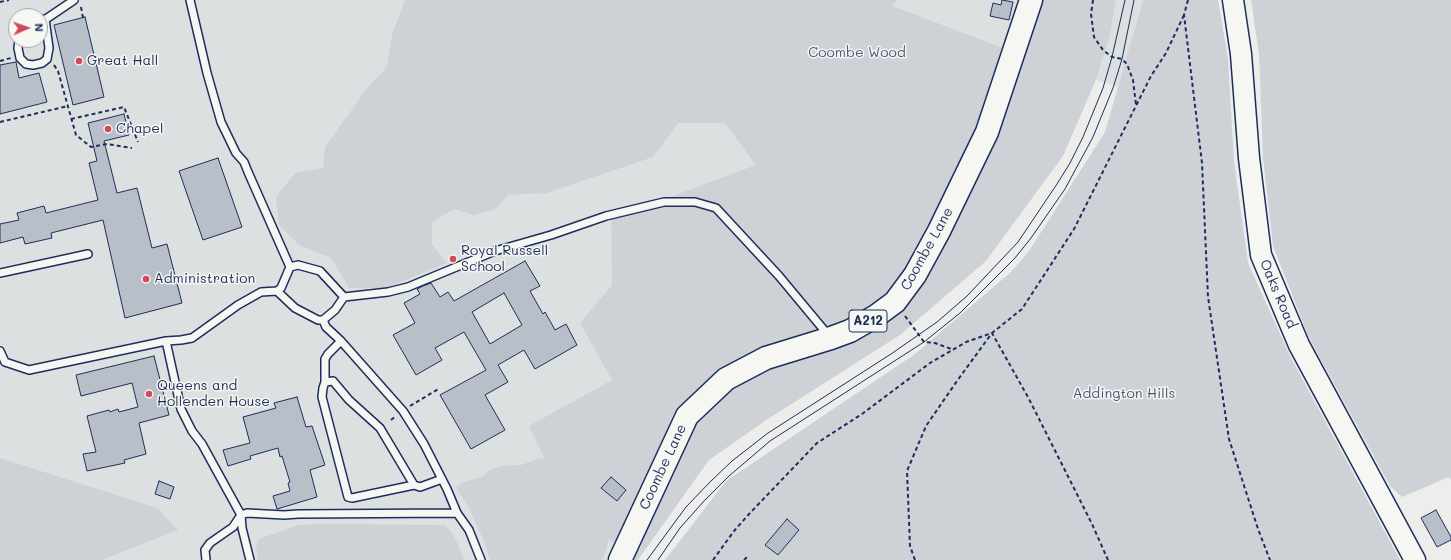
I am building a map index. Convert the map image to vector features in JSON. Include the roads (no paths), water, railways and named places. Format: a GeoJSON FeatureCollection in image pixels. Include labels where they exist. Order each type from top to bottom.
{"type":"FeatureCollection","features":[{"type":"Feature","properties":{"kind":"main road","name":"Coombe Lane"},"geometry":{"type":"LineString","coordinates":[[620,560],[687,416],[726,379],[766,358],[831,338],[856,328],[876,316],[895,302],[915,275],[939,231],[987,132],[1031,0]]}},
{"type":"Feature","properties":{"kind":"street","name":"Oaks Road"},"geometry":{"type":"LineString","coordinates":[[1233,0],[1241,54],[1249,158],[1261,256],[1299,345],[1380,492],[1415,560]]}},
{"type":"Feature","properties":{"kind":"lane"},"geometry":{"type":"LineString","coordinates":[[48,17],[74,0]]}},
{"type":"Feature","properties":{"kind":"lane"},"geometry":{"type":"LineString","coordinates":[[0,353],[5,362],[29,370],[166,341],[192,338],[238,305],[261,292],[277,291],[281,288],[290,267],[244,162],[236,153],[221,122],[207,73],[190,0]]}},
{"type":"Feature","properties":{"kind":"lane"},"geometry":{"type":"LineString","coordinates":[[18,48],[20,58],[26,64],[33,65],[42,63],[48,58],[48,44]]}},
{"type":"Feature","properties":{"kind":"lane"},"geometry":{"type":"LineString","coordinates":[[277,291],[295,308],[318,320],[323,320],[335,310],[344,297],[388,292],[408,287],[495,251],[550,235],[606,216],[664,202],[695,202],[716,208],[778,276],[831,338]]}},
{"type":"Feature","properties":{"kind":"lane"},"geometry":{"type":"LineString","coordinates":[[0,273],[88,254]]}},
{"type":"Feature","properties":{"kind":"lane"},"geometry":{"type":"LineString","coordinates":[[290,267],[298,265],[320,271],[344,297]]}},
{"type":"Feature","properties":{"kind":"lane"},"geometry":{"type":"LineString","coordinates":[[323,320],[326,327],[342,341],[403,411],[424,444],[457,513],[468,530],[481,560]]}},
{"type":"Feature","properties":{"kind":"lane"},"geometry":{"type":"LineString","coordinates":[[166,341],[181,409],[192,431],[202,444],[241,515],[242,528],[250,560]]}},
{"type":"Feature","properties":{"kind":"lane"},"geometry":{"type":"LineString","coordinates":[[342,341],[328,354],[325,359],[325,382],[322,397],[348,498],[414,485],[420,487],[442,479]]}},
{"type":"Feature","properties":{"kind":"lane"},"geometry":{"type":"LineString","coordinates":[[325,382],[333,381],[349,400],[380,428],[414,485]]}},
{"type":"Feature","properties":{"kind":"lane"},"geometry":{"type":"LineString","coordinates":[[206,560],[205,550],[210,543],[232,527],[241,515],[247,513],[284,515],[457,513]]}},
{"type":"Feature","properties":{"kind":"tram line"},"geometry":{"type":"LineString","coordinates":[[647,560],[686,507],[732,461],[768,433],[891,354],[937,322],[967,296],[1018,242],[1057,184],[1070,163],[1083,137],[1103,88],[1112,57],[1125,0]]}},
{"type":"Feature","properties":{"kind":"tram line"},"geometry":{"type":"LineString","coordinates":[[658,560],[680,528],[704,501],[729,476],[770,441],[924,342],[960,313],[1015,258],[1031,238],[1065,189],[1093,137],[1113,88],[1122,59],[1134,0]]}},
{"type":"Feature","properties":{"kind":"place","name":"Great Hall"},"geometry":{"type":"Point","coordinates":[79,61]}},
{"type":"Feature","properties":{"kind":"place","name":"Chapel"},"geometry":{"type":"Point","coordinates":[108,129]}},
{"type":"Feature","properties":{"kind":"place","name":"Royal Russell School"},"geometry":{"type":"Point","coordinates":[453,259]}},
{"type":"Feature","properties":{"kind":"place","name":"Administration"},"geometry":{"type":"Point","coordinates":[146,279]}},
{"type":"Feature","properties":{"kind":"place","name":"Queens and Hollenden House"},"geometry":{"type":"Point","coordinates":[149,394]}},
{"type":"Feature","properties":{"kind":"park label","name":"Coombe Wood"},"geometry":{"type":"Point","coordinates":[857,53]}},
{"type":"Feature","properties":{"kind":"park label","name":"Addington Hills"},"geometry":{"type":"Point","coordinates":[1124,394]}}]}
